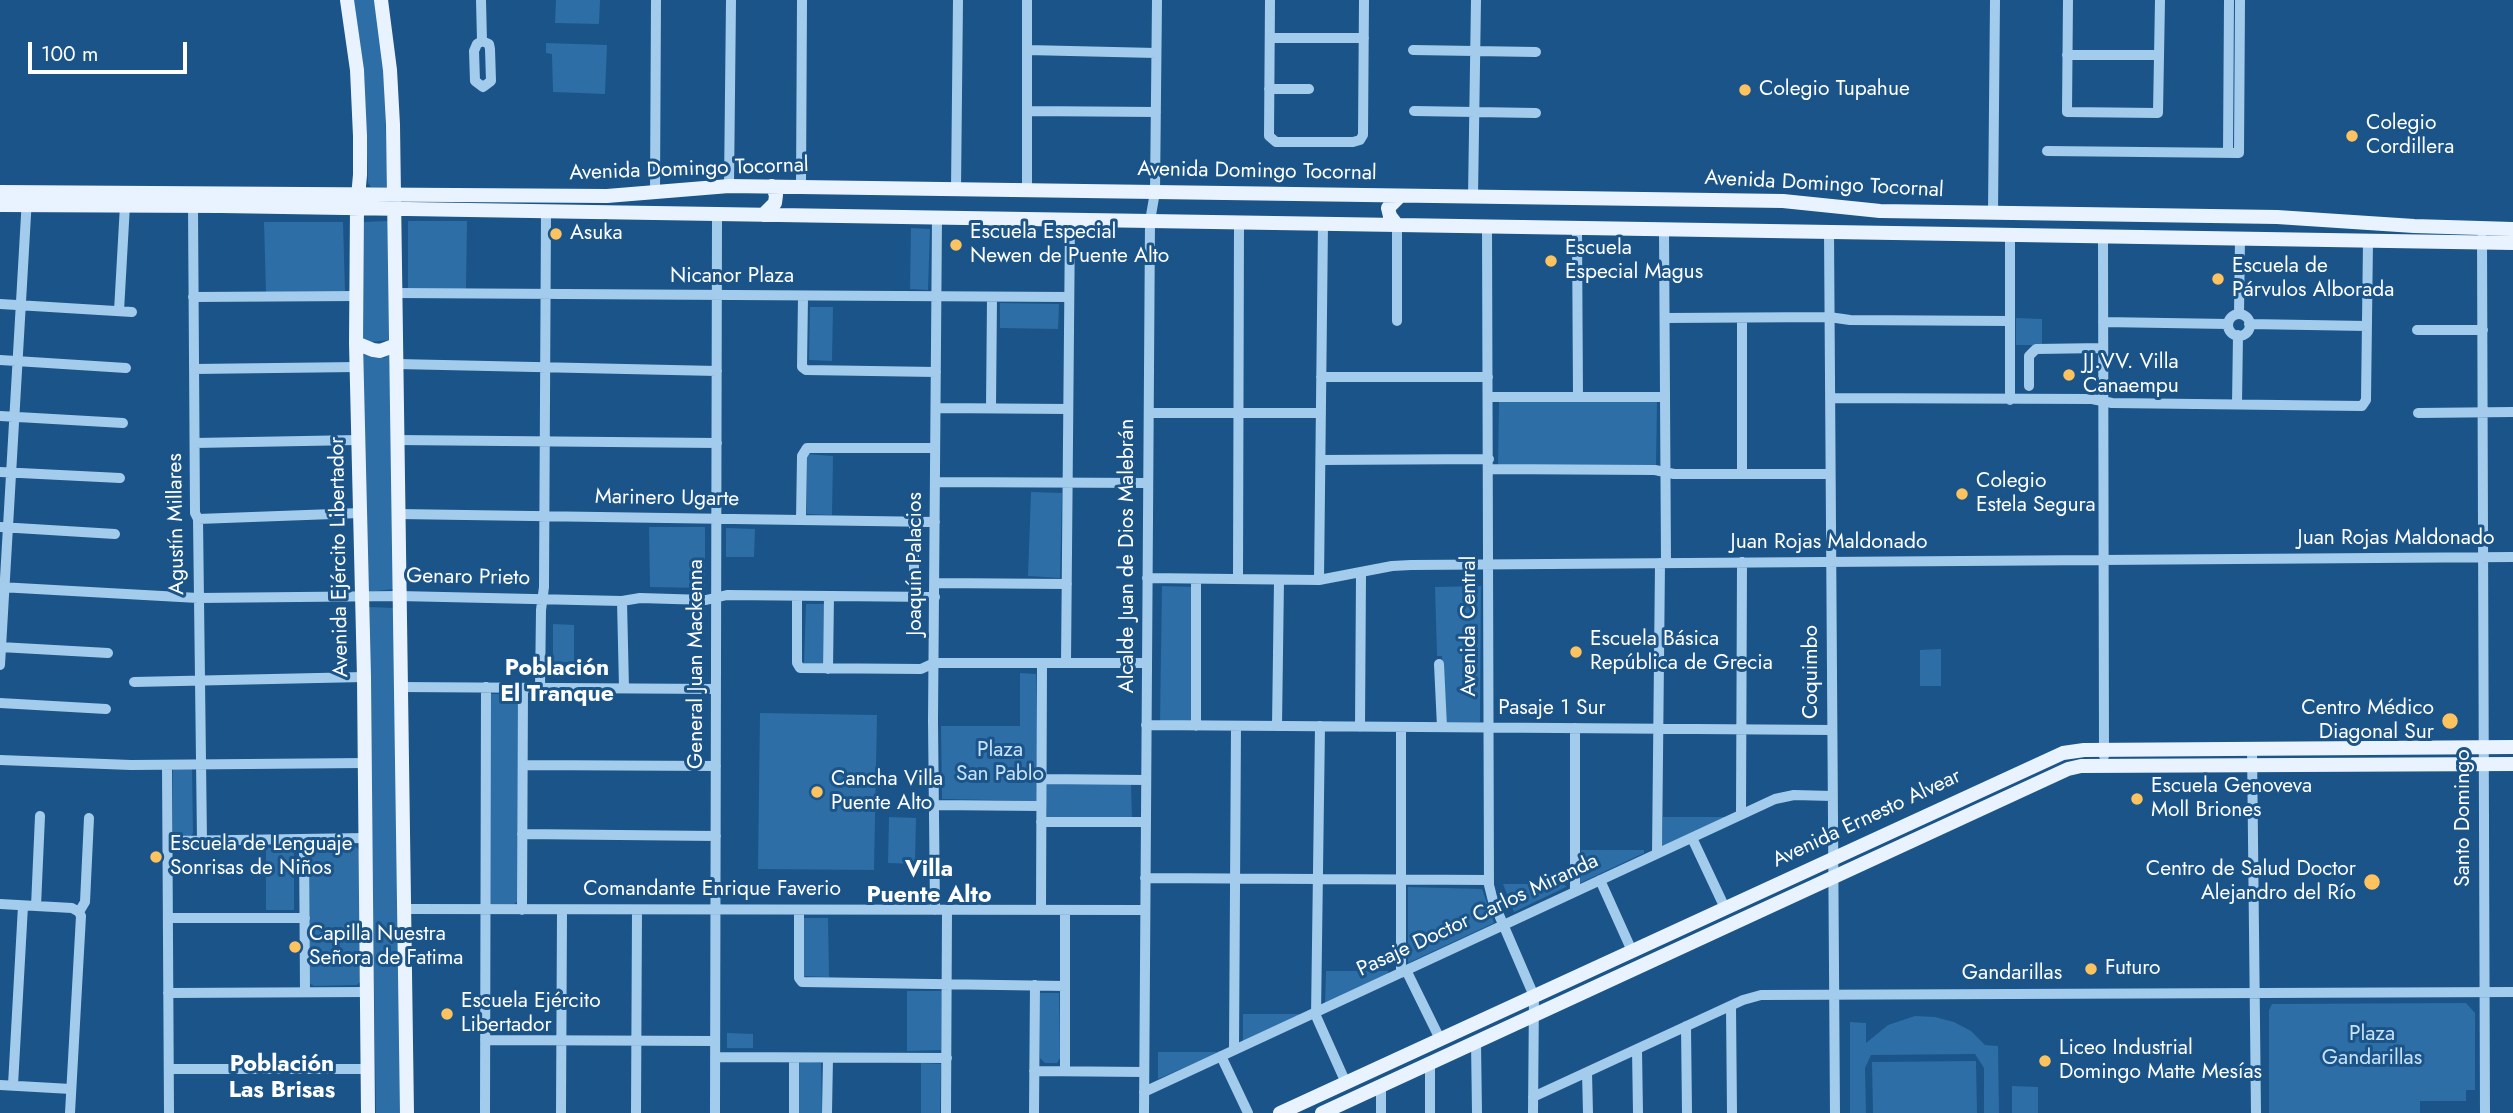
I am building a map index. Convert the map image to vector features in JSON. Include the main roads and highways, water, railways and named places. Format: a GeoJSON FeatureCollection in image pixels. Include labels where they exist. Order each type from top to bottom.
{"type":"FeatureCollection","features":[{"type":"Feature","properties":{"kind":"main road","name":"Avenida Ejército Libertador"},"geometry":{"type":"LineString","coordinates":[[347,0],[359,103],[356,343],[364,677],[368,1113]]}},
{"type":"Feature","properties":{"kind":"main road"},"geometry":{"type":"LineString","coordinates":[[381,0],[390,70],[394,202],[407,1113]]}},
{"type":"Feature","properties":{"kind":"main road","name":"Avenida Domingo Tocornal"},"geometry":{"type":"LineString","coordinates":[[394,202],[607,196],[729,186],[1783,201],[1880,211],[2317,219],[2414,226],[2482,235],[2513,243]]}},
{"type":"Feature","properties":{"kind":"main road"},"geometry":{"type":"LineString","coordinates":[[763,215],[775,202],[776,195],[772,186]]}},
{"type":"Feature","properties":{"kind":"main road","name":"Avenida Domingo Tocornal"},"geometry":{"type":"LineString","coordinates":[[0,192],[27,199],[125,205],[193,206],[358,201]]}},
{"type":"Feature","properties":{"kind":"main road"},"geometry":{"type":"LineString","coordinates":[[1397,225],[1388,208],[1400,196]]}},
{"type":"Feature","properties":{"kind":"main road"},"geometry":{"type":"LineString","coordinates":[[1559,228],[1566,212],[1560,198]]}},
{"type":"Feature","properties":{"kind":"main road","name":"Avenida Domingo Tocornal"},"geometry":{"type":"LineString","coordinates":[[0,205],[27,199],[358,201],[546,212],[2368,240],[2482,235],[2513,229]]}},
{"type":"Feature","properties":{"kind":"main road"},"geometry":{"type":"LineString","coordinates":[[2047,235],[2052,225],[2048,214]]}},
{"type":"Feature","properties":{"kind":"main road"},"geometry":{"type":"LineString","coordinates":[[2067,214],[2062,225],[2067,236]]}},
{"type":"Feature","properties":{"kind":"main road"},"geometry":{"type":"LineString","coordinates":[[2196,216],[2199,227],[2196,238]]}},
{"type":"Feature","properties":{"kind":"main road"},"geometry":{"type":"LineString","coordinates":[[2316,239],[2319,229],[2317,219]]}},
{"type":"Feature","properties":{"kind":"main road"},"geometry":{"type":"LineString","coordinates":[[356,343],[380,351],[396,345]]}},
{"type":"Feature","properties":{"kind":"main road"},"geometry":{"type":"LineString","coordinates":[[2362,765],[2368,747]]}},
{"type":"Feature","properties":{"kind":"main road","name":"Avenida Ernesto Alvear"},"geometry":{"type":"LineString","coordinates":[[1280,1113],[2057,754],[2104,749],[2513,747]]}},
{"type":"Feature","properties":{"kind":"main road"},"geometry":{"type":"LineString","coordinates":[[2317,748],[2332,765]]}},
{"type":"Feature","properties":{"kind":"main road"},"geometry":{"type":"LineString","coordinates":[[2057,754],[2062,761],[2062,771]]}},
{"type":"Feature","properties":{"kind":"main road","name":"Avenida Ernesto Alvear"},"geometry":{"type":"LineString","coordinates":[[1322,1113],[2062,771],[2081,766],[2513,764]]}},
{"type":"Feature","properties":{"kind":"place","name":"Colegio Tupahue"},"geometry":{"type":"Point","coordinates":[1745,90]}},
{"type":"Feature","properties":{"kind":"place","name":"Colegio Cordillera"},"geometry":{"type":"Point","coordinates":[2352,136]}},
{"type":"Feature","properties":{"kind":"place","name":"Asuka"},"geometry":{"type":"Point","coordinates":[556,234]}},
{"type":"Feature","properties":{"kind":"place","name":"Escuela Especial Newen de Puente Alto"},"geometry":{"type":"Point","coordinates":[956,245]}},
{"type":"Feature","properties":{"kind":"place","name":"Escuela Especial Magus"},"geometry":{"type":"Point","coordinates":[1551,261]}},
{"type":"Feature","properties":{"kind":"place","name":"Escuela de Párvulos Alborada"},"geometry":{"type":"Point","coordinates":[2218,279]}},
{"type":"Feature","properties":{"kind":"place","name":"JJ.VV. Villa Canaempu"},"geometry":{"type":"Point","coordinates":[2069,375]}},
{"type":"Feature","properties":{"kind":"place","name":"Colegio Estela Segura"},"geometry":{"type":"Point","coordinates":[1962,494]}},
{"type":"Feature","properties":{"kind":"place","name":"Escuela Básica República de Grecia"},"geometry":{"type":"Point","coordinates":[1576,652]}},
{"type":"Feature","properties":{"kind":"place","name":"Centro Médico Diagonal Sur"},"geometry":{"type":"Point","coordinates":[2450,721]}},
{"type":"Feature","properties":{"kind":"place","name":"Cancha Villa Puente Alto"},"geometry":{"type":"Point","coordinates":[817,792]}},
{"type":"Feature","properties":{"kind":"place","name":"Escuela Genoveva Moll Briones"},"geometry":{"type":"Point","coordinates":[2137,799]}},
{"type":"Feature","properties":{"kind":"place","name":"Escuela de Lenguaje Sonrisas de Niños"},"geometry":{"type":"Point","coordinates":[156,857]}},
{"type":"Feature","properties":{"kind":"place","name":"Centro de Salud Doctor Alejandro del Río"},"geometry":{"type":"Point","coordinates":[2372,882]}},
{"type":"Feature","properties":{"kind":"place","name":"Capilla Nuestra Señora de Fatima"},"geometry":{"type":"Point","coordinates":[295,947]}},
{"type":"Feature","properties":{"kind":"place","name":"Futuro"},"geometry":{"type":"Point","coordinates":[2091,969]}},
{"type":"Feature","properties":{"kind":"place","name":"Escuela Ejército Libertador"},"geometry":{"type":"Point","coordinates":[447,1014]}},
{"type":"Feature","properties":{"kind":"place","name":"Liceo Industrial Domingo Matte Mesías"},"geometry":{"type":"Point","coordinates":[2045,1061]}},
{"type":"Feature","properties":{"kind":"district","name":"Población El Tranque"},"geometry":{"type":"Point","coordinates":[557,682]}},
{"type":"Feature","properties":{"kind":"district","name":"Villa Puente Alto"},"geometry":{"type":"Point","coordinates":[929,883]}},
{"type":"Feature","properties":{"kind":"district","name":"Población Las Brisas"},"geometry":{"type":"Point","coordinates":[282,1078]}},
{"type":"Feature","properties":{"kind":"park label","name":"Plaza San Pablo"},"geometry":{"type":"Point","coordinates":[1000,763]}},
{"type":"Feature","properties":{"kind":"park label","name":"Plaza Gandarillas"},"geometry":{"type":"Point","coordinates":[2372,1047]}}]}
